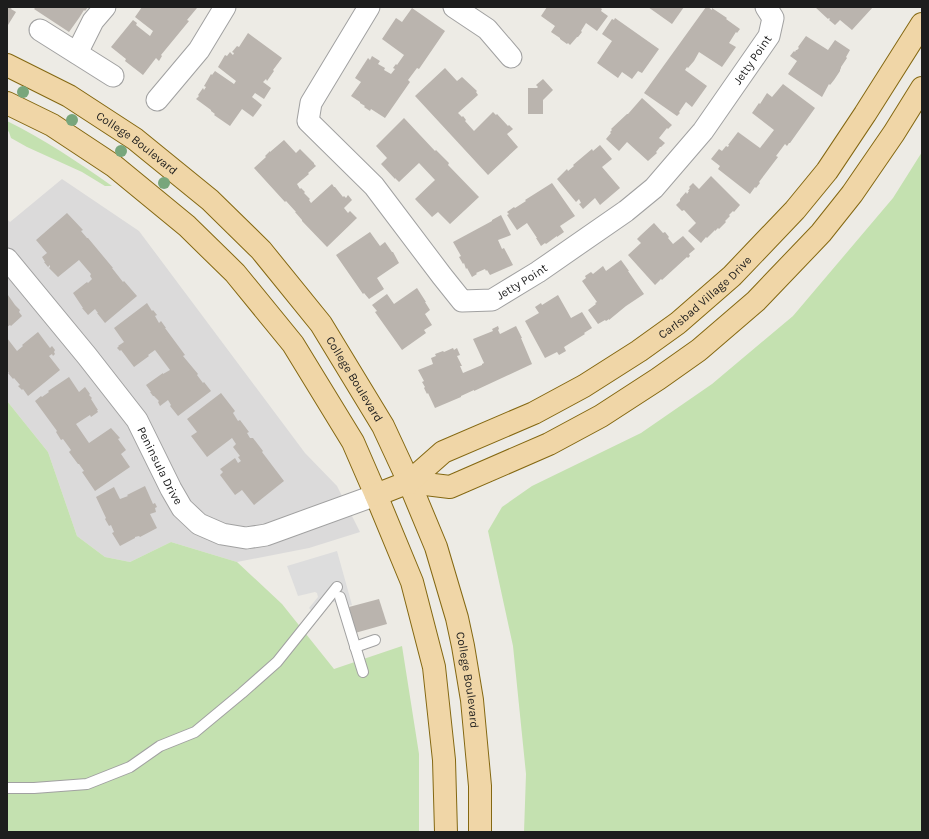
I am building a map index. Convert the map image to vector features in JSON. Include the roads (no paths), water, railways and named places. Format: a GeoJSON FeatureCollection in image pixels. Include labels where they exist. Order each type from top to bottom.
{"type":"FeatureCollection","features":[{"type":"Feature","properties":{"kind":"main road","name":"Carlsbad Village Drive"},"geometry":{"type":"LineString","coordinates":[[376,495],[409,482],[443,452],[534,413],[584,386],[639,351],[678,323],[732,276],[795,210],[827,171],[922,24]]}},
{"type":"Feature","properties":{"kind":"main road","name":"College Boulevard"},"geometry":{"type":"LineString","coordinates":[[7,65],[69,96],[134,139],[210,200],[261,250],[321,324],[383,426],[409,482],[436,547],[457,618],[472,700],[480,786],[480,832]]}},
{"type":"Feature","properties":{"kind":"main road","name":"Carlsbad Village Drive"},"geometry":{"type":"LineString","coordinates":[[409,482],[450,487],[549,444],[601,416],[700,350],[756,301],[821,232],[852,194],[894,133],[922,88]]}},
{"type":"Feature","properties":{"kind":"main road"},"geometry":{"type":"LineString","coordinates":[[7,103],[52,126],[114,166],[187,226],[236,273],[293,344],[353,442],[412,582],[434,667],[444,760],[446,832]]}},
{"type":"Feature","properties":{"kind":"street"},"geometry":{"type":"LineString","coordinates":[[77,53],[93,21],[105,7]]}},
{"type":"Feature","properties":{"kind":"street"},"geometry":{"type":"LineString","coordinates":[[157,100],[199,50],[224,7]]}},
{"type":"Feature","properties":{"kind":"street","name":"Jetty Point"},"geometry":{"type":"LineString","coordinates":[[369,7],[310,103],[308,121],[374,186],[462,301],[492,300],[538,272],[626,211],[654,188],[703,130],[769,36],[773,18],[766,7]]}},
{"type":"Feature","properties":{"kind":"street"},"geometry":{"type":"LineString","coordinates":[[454,7],[487,28],[510,57]]}},
{"type":"Feature","properties":{"kind":"street"},"geometry":{"type":"LineString","coordinates":[[40,30],[113,76]]}},
{"type":"Feature","properties":{"kind":"street","name":"Peninsula Drive"},"geometry":{"type":"LineString","coordinates":[[7,259],[87,356],[137,420],[182,508],[199,524],[222,534],[246,538],[266,535],[376,495]]}},
{"type":"Feature","properties":{"kind":"lane"},"geometry":{"type":"LineString","coordinates":[[7,788],[34,788],[87,784],[130,767],[160,746],[195,732],[277,662],[338,592],[363,672]]}},
{"type":"Feature","properties":{"kind":"lane"},"geometry":{"type":"LineString","coordinates":[[355,647],[375,640]]}}]}
